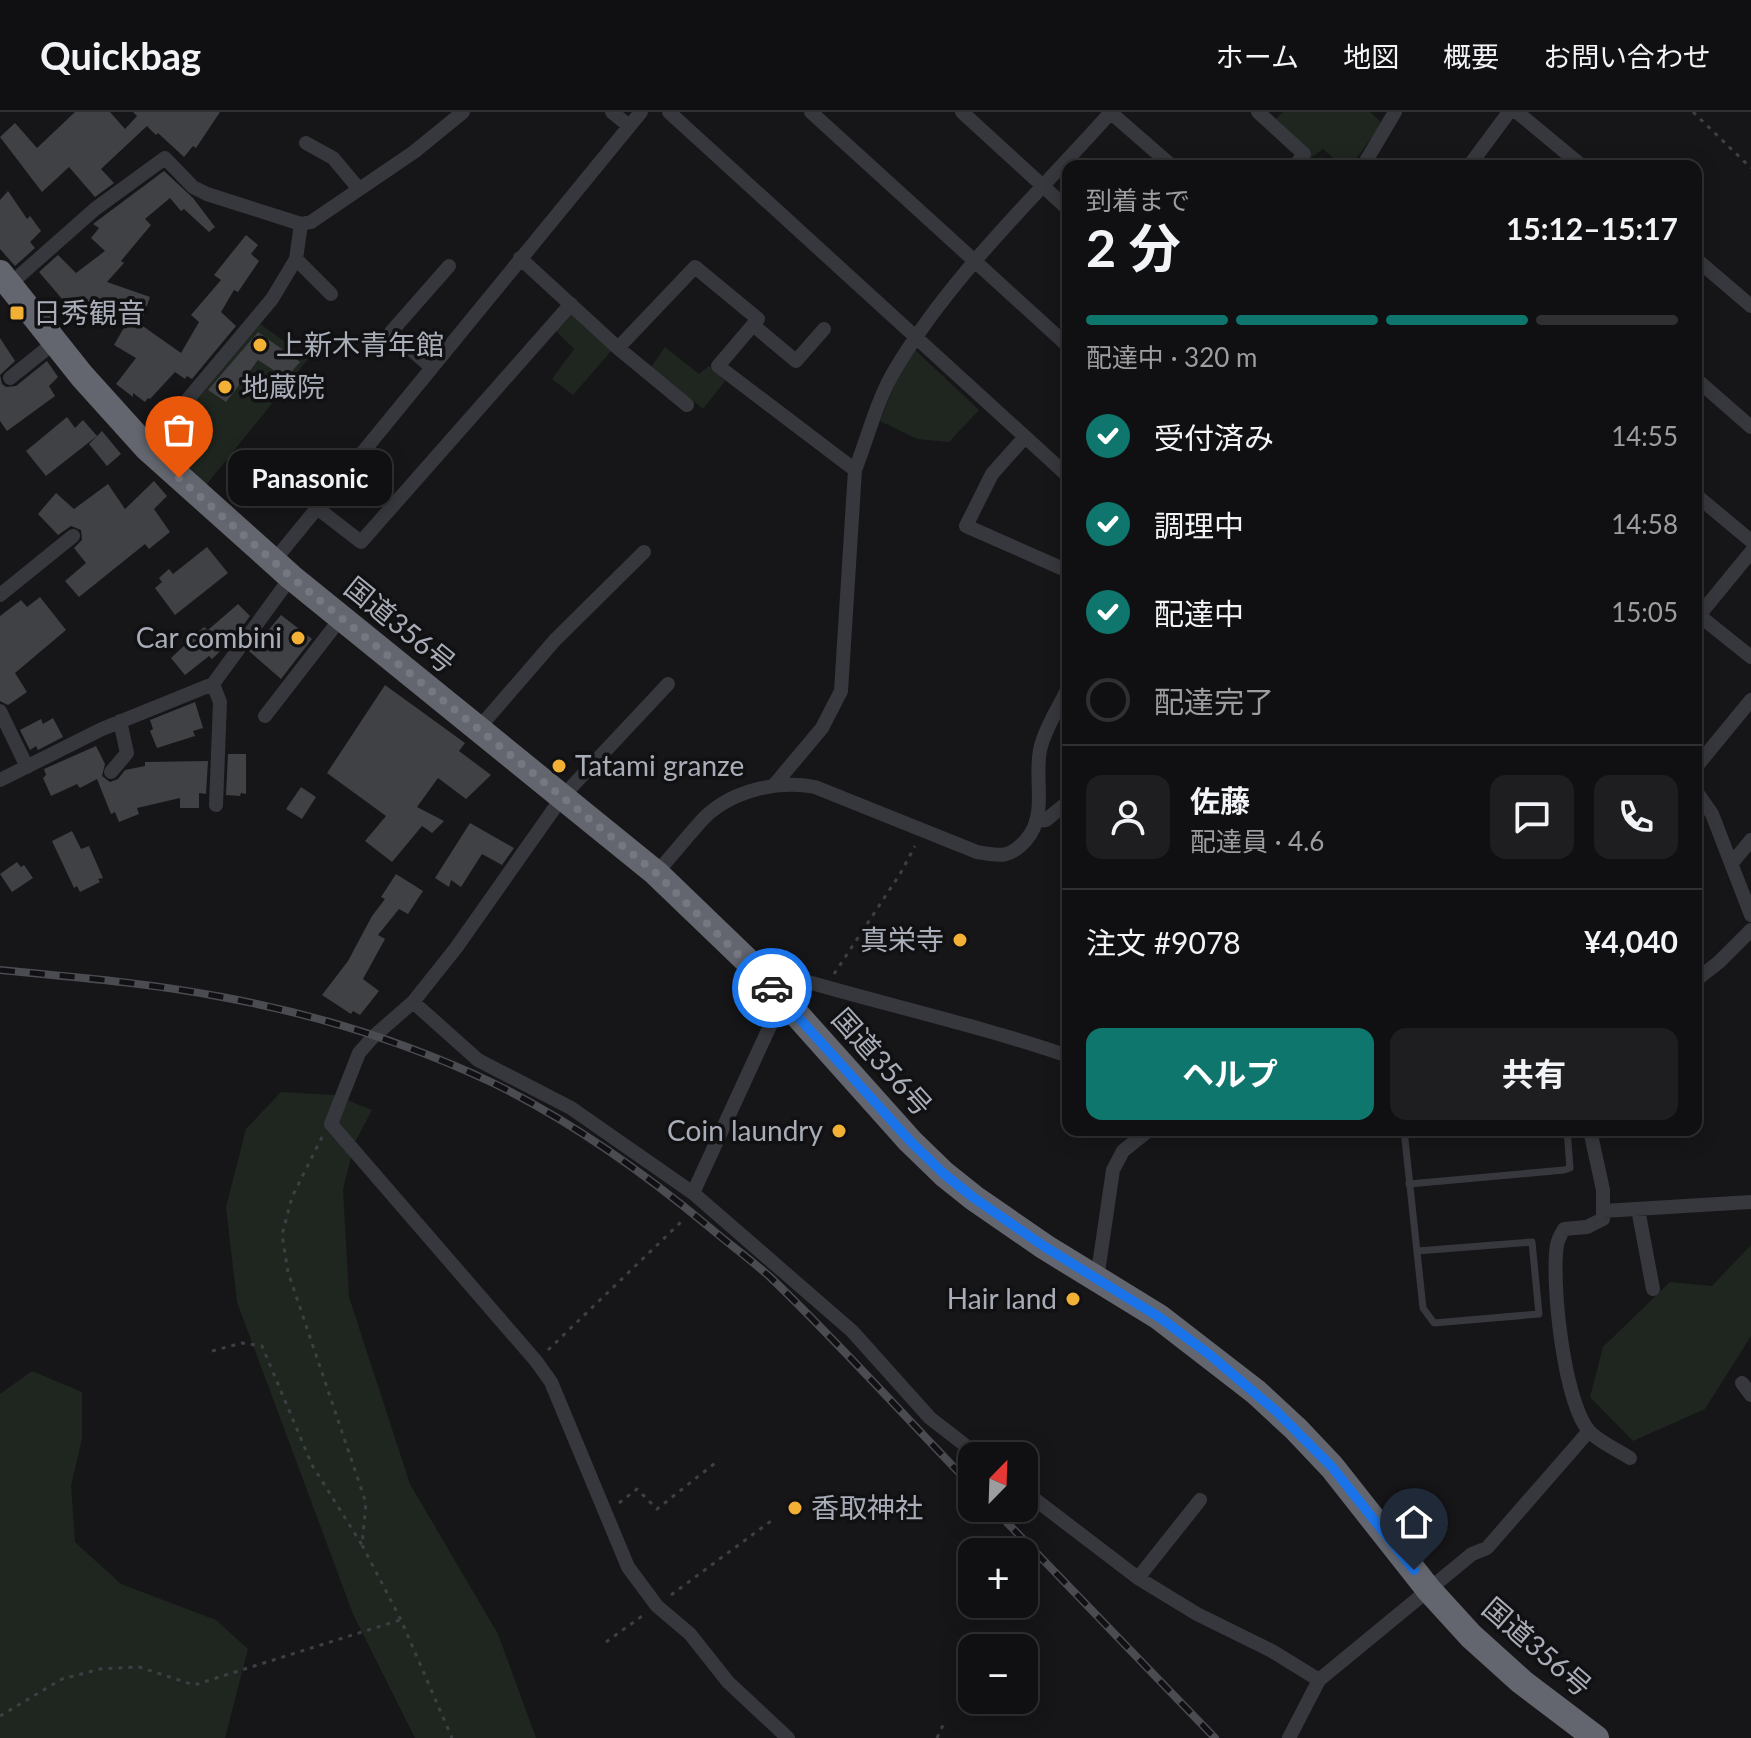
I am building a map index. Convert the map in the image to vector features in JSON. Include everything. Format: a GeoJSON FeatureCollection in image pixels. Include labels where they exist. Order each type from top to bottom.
{"type":"FeatureCollection","features":[{"type":"Feature","properties":{"kind":"highway","name":"国道356号"},"geometry":{"type":"LineString","coordinates":[[5,279],[147,448],[282,569],[656,873],[757,970],[910,1141],[944,1174],[1020,1230],[1159,1317],[1210,1355],[1296,1429],[1369,1511],[1429,1590],[1471,1636],[1512,1673],[1596,1738]]}},
{"type":"Feature","properties":{"kind":"street"},"geometry":{"type":"LineString","coordinates":[[5,279],[165,158],[193,187],[207,194],[301,224],[311,222],[414,152],[463,112]]}},
{"type":"Feature","properties":{"kind":"street"},"geometry":{"type":"LineString","coordinates":[[612,112],[629,126]]}},
{"type":"Feature","properties":{"kind":"street"},"geometry":{"type":"LineString","coordinates":[[0,780],[120,721],[213,684],[317,508],[641,112]]}},
{"type":"Feature","properties":{"kind":"street"},"geometry":{"type":"LineString","coordinates":[[669,112],[1062,471]]}},
{"type":"Feature","properties":{"kind":"street"},"geometry":{"type":"LineString","coordinates":[[811,112],[1062,341]]}},
{"type":"Feature","properties":{"kind":"street"},"geometry":{"type":"LineString","coordinates":[[962,112],[1062,204]]}},
{"type":"Feature","properties":{"kind":"street"},"geometry":{"type":"LineString","coordinates":[[1069,160],[1111,112],[1165,160]]}},
{"type":"Feature","properties":{"kind":"street"},"geometry":{"type":"LineString","coordinates":[[1258,112],[1304,154],[1300,160]]}},
{"type":"Feature","properties":{"kind":"street"},"geometry":{"type":"LineString","coordinates":[[1473,160],[1509,112]]}},
{"type":"Feature","properties":{"kind":"street"},"geometry":{"type":"LineString","coordinates":[[1517,112],[1575,160]]}},
{"type":"Feature","properties":{"kind":"street"},"geometry":{"type":"LineString","coordinates":[[1366,160],[1386,115]]}},
{"type":"Feature","properties":{"kind":"street"},"geometry":{"type":"LineString","coordinates":[[306,143],[333,158],[359,189]]}},
{"type":"Feature","properties":{"kind":"street"},"geometry":{"type":"LineString","coordinates":[[775,784],[822,728],[841,691],[855,470],[888,383],[915,339],[975,261],[1062,168]]}},
{"type":"Feature","properties":{"kind":"street"},"geometry":{"type":"LineString","coordinates":[[147,448],[272,299],[296,259],[301,224]]}},
{"type":"Feature","properties":{"kind":"street"},"geometry":{"type":"LineString","coordinates":[[520,258],[618,348],[687,405]]}},
{"type":"Feature","properties":{"kind":"street"},"geometry":{"type":"LineString","coordinates":[[296,259],[331,294]]}},
{"type":"Feature","properties":{"kind":"street"},"geometry":{"type":"LineString","coordinates":[[431,367],[391,332],[449,266]]}},
{"type":"Feature","properties":{"kind":"street"},"geometry":{"type":"LineString","coordinates":[[618,348],[695,267],[758,319],[718,366],[855,470]]}},
{"type":"Feature","properties":{"kind":"street"},"geometry":{"type":"LineString","coordinates":[[1702,267],[1751,306]]}},
{"type":"Feature","properties":{"kind":"street"},"geometry":{"type":"LineString","coordinates":[[317,508],[361,542],[571,304]]}},
{"type":"Feature","properties":{"kind":"street"},"geometry":{"type":"LineString","coordinates":[[753,325],[796,361],[824,329]]}},
{"type":"Feature","properties":{"kind":"street"},"geometry":{"type":"LineString","coordinates":[[10,378],[55,342]]}},
{"type":"Feature","properties":{"kind":"street"},"geometry":{"type":"LineString","coordinates":[[1702,384],[1751,427]]}},
{"type":"Feature","properties":{"kind":"street"},"geometry":{"type":"LineString","coordinates":[[1025,437],[992,474],[966,526],[1062,568]]}},
{"type":"Feature","properties":{"kind":"street"},"geometry":{"type":"LineString","coordinates":[[1702,500],[1751,541]]}},
{"type":"Feature","properties":{"kind":"street"},"geometry":{"type":"LineString","coordinates":[[0,595],[73,536]]}},
{"type":"Feature","properties":{"kind":"street"},"geometry":{"type":"LineString","coordinates":[[478,729],[555,640],[644,552]]}},
{"type":"Feature","properties":{"kind":"street"},"geometry":{"type":"LineString","coordinates":[[1702,610],[1751,552]]}},
{"type":"Feature","properties":{"kind":"street"},"geometry":{"type":"LineString","coordinates":[[265,716],[341,618]]}},
{"type":"Feature","properties":{"kind":"street"},"geometry":{"type":"LineString","coordinates":[[1702,620],[1751,657]]}},
{"type":"Feature","properties":{"kind":"street"},"geometry":{"type":"LineString","coordinates":[[213,684],[220,702],[216,805]]}},
{"type":"Feature","properties":{"kind":"street"},"geometry":{"type":"LineString","coordinates":[[668,684],[563,796],[456,948],[413,1002],[359,1053],[331,1124],[551,1382],[628,1567],[657,1606],[690,1634],[728,1682],[788,1738]]}},
{"type":"Feature","properties":{"kind":"street"},"geometry":{"type":"LineString","coordinates":[[656,873],[708,815],[732,800],[775,784],[797,783],[815,787],[977,852],[999,856],[1015,852],[1033,832],[1039,809],[1040,753],[1046,731],[1062,700]]}},
{"type":"Feature","properties":{"kind":"street"},"geometry":{"type":"LineString","coordinates":[[1702,760],[1751,700]]}},
{"type":"Feature","properties":{"kind":"street"},"geometry":{"type":"LineString","coordinates":[[0,711],[27,767]]}},
{"type":"Feature","properties":{"kind":"street"},"geometry":{"type":"LineString","coordinates":[[111,772],[127,753],[120,721]]}},
{"type":"Feature","properties":{"kind":"street"},"geometry":{"type":"LineString","coordinates":[[1702,800],[1712,814],[1751,915]]}},
{"type":"Feature","properties":{"kind":"street"},"geometry":{"type":"LineString","coordinates":[[1036,821],[1046,820],[1062,807]]}},
{"type":"Feature","properties":{"kind":"street"},"geometry":{"type":"LineString","coordinates":[[1732,863],[1751,840]]}},
{"type":"Feature","properties":{"kind":"street"},"geometry":{"type":"LineString","coordinates":[[1702,975],[1751,930]]}},
{"type":"Feature","properties":{"kind":"street"},"geometry":{"type":"LineString","coordinates":[[757,970],[1013,1037],[1062,1054]]}},
{"type":"Feature","properties":{"kind":"street"},"geometry":{"type":"LineString","coordinates":[[693,1193],[782,1000]]}},
{"type":"Feature","properties":{"kind":"street"},"geometry":{"type":"LineString","coordinates":[[413,1002],[478,1060],[571,1108],[693,1193],[852,1331],[930,1418],[961,1442]]}},
{"type":"Feature","properties":{"kind":"street"},"geometry":{"type":"LineString","coordinates":[[1097,1279],[1113,1170],[1123,1151],[1142,1136]]}},
{"type":"Feature","properties":{"kind":"street"},"geometry":{"type":"LineString","coordinates":[[1591,1136],[1603,1190],[1603,1219],[1587,1227],[1564,1229],[1557,1241],[1555,1258],[1559,1325],[1573,1399],[1589,1431],[1630,1458]]}},
{"type":"Feature","properties":{"kind":"street"},"geometry":{"type":"LineString","coordinates":[[1603,1211],[1751,1202]]}},
{"type":"Feature","properties":{"kind":"street"},"geometry":{"type":"LineString","coordinates":[[1638,1209],[1653,1289]]}},
{"type":"Feature","properties":{"kind":"street"},"geometry":{"type":"LineString","coordinates":[[1289,1738],[1319,1680],[1472,1554],[1487,1548],[1589,1431]]}},
{"type":"Feature","properties":{"kind":"street"},"geometry":{"type":"LineString","coordinates":[[1138,1578],[1200,1500]]}},
{"type":"Feature","properties":{"kind":"street"},"geometry":{"type":"LineString","coordinates":[[1038,1502],[1138,1578],[1319,1680]]}},
{"type":"Feature","properties":{"kind":"lane"},"geometry":{"type":"LineString","coordinates":[[1405,1136],[1423,1308],[1434,1323],[1539,1314],[1532,1242],[1417,1251]]}},
{"type":"Feature","properties":{"kind":"lane"},"geometry":{"type":"LineString","coordinates":[[1409,1184],[1564,1170],[1570,1168],[1567,1136]]}},
{"type":"Feature","properties":{"kind":"path"},"geometry":{"type":"LineString","coordinates":[[1693,112],[1751,168]]}},
{"type":"Feature","properties":{"kind":"path"},"geometry":{"type":"LineString","coordinates":[[825,988],[900,874],[923,831]]}},
{"type":"Feature","properties":{"kind":"path"},"geometry":{"type":"LineString","coordinates":[[331,1124],[292,1197],[282,1235],[288,1272],[366,1503],[362,1545]]}},
{"type":"Feature","properties":{"kind":"path"},"geometry":{"type":"LineString","coordinates":[[536,1361],[681,1222]]}},
{"type":"Feature","properties":{"kind":"path"},"geometry":{"type":"LineString","coordinates":[[212,1351],[242,1343],[262,1346],[312,1465],[362,1545],[401,1620],[452,1738]]}},
{"type":"Feature","properties":{"kind":"path"},"geometry":{"type":"LineString","coordinates":[[606,1512],[637,1489],[657,1509],[719,1460]]}},
{"type":"Feature","properties":{"kind":"path"},"geometry":{"type":"LineString","coordinates":[[606,1642],[775,1518]]}},
{"type":"Feature","properties":{"kind":"path"},"geometry":{"type":"LineString","coordinates":[[0,1716],[62,1679],[100,1669],[139,1667],[194,1685],[401,1620]]}},
{"type":"Feature","properties":{"kind":"path"},"geometry":{"type":"LineString","coordinates":[[937,1738],[943,1725]]}},
{"type":"Feature","properties":{"kind":"shaded area"},"geometry":{"type":"Polygon","coordinates":[[[1283,112],[1370,112],[1382,123],[1355,160],[1335,160],[1323,149],[1311,158],[1275,120],[1283,112]]]}},
{"type":"Feature","properties":{"kind":"shaded area"},"geometry":{"type":"Polygon","coordinates":[[[570,312],[612,350],[573,395],[552,379],[574,349],[555,330],[570,312]]]}},
{"type":"Feature","properties":{"kind":"shaded area"},"geometry":{"type":"Polygon","coordinates":[[[255,320],[308,359],[198,495],[147,448],[255,320]]]}},
{"type":"Feature","properties":{"kind":"shaded area"},"geometry":{"type":"Polygon","coordinates":[[[665,347],[699,374],[709,366],[725,381],[703,409],[651,367],[665,347]]]}},
{"type":"Feature","properties":{"kind":"shaded area"},"geometry":{"type":"Polygon","coordinates":[[[914,349],[979,410],[949,442],[917,439],[880,421],[899,374],[914,349]]]}},
{"type":"Feature","properties":{"kind":"shaded area"},"geometry":{"type":"Polygon","coordinates":[[[281,1092],[335,1095],[372,1110],[355,1142],[343,1189],[349,1297],[410,1484],[498,1634],[536,1738],[415,1738],[353,1614],[237,1302],[226,1207],[246,1129],[281,1092]]]}},
{"type":"Feature","properties":{"kind":"shaded area"},"geometry":{"type":"Polygon","coordinates":[[[1751,1245],[1751,1336],[1705,1409],[1633,1441],[1590,1397],[1603,1347],[1670,1282],[1712,1286],[1751,1245]]]}},
{"type":"Feature","properties":{"kind":"shaded area"},"geometry":{"type":"Polygon","coordinates":[[[32,1371],[82,1392],[82,1439],[71,1486],[75,1542],[121,1584],[216,1620],[248,1649],[225,1738],[0,1738],[0,1394],[32,1371]]]}},
{"type":"Feature","properties":{"kind":"building"},"geometry":{"type":"Polygon","coordinates":[[[75,112],[110,112],[125,129],[137,116],[133,112],[220,112],[196,148],[193,146],[184,157],[147,126],[101,169],[114,183],[95,197],[69,167],[42,192],[0,137],[15,123],[37,148],[75,112]]]}},
{"type":"Feature","properties":{"kind":"building"},"geometry":{"type":"Polygon","coordinates":[[[164,171],[193,198],[215,227],[209,232],[184,209],[181,211],[170,198],[145,219],[151,225],[107,282],[150,297],[143,317],[104,302],[81,321],[39,272],[58,255],[76,273],[105,251],[91,238],[99,228],[93,224],[164,171]]]}},
{"type":"Feature","properties":{"kind":"building"},"geometry":{"type":"Polygon","coordinates":[[[8,191],[27,219],[30,216],[41,231],[30,242],[35,248],[15,266],[0,249],[0,200],[8,191]]]}},
{"type":"Feature","properties":{"kind":"building"},"geometry":{"type":"Polygon","coordinates":[[[246,235],[258,245],[251,254],[259,261],[238,292],[234,290],[221,312],[236,326],[192,379],[187,376],[185,379],[175,372],[145,402],[116,384],[136,358],[114,345],[130,317],[181,353],[199,322],[191,315],[221,280],[214,275],[246,235]]]}},
{"type":"Feature","properties":{"kind":"building","name":"上新木青年館"},"geometry":{"type":"Polygon","coordinates":[[[258,332],[300,362],[286,378],[258,360],[226,402],[208,390],[258,332]]]}},
{"type":"Feature","properties":{"kind":"building"},"geometry":{"type":"Polygon","coordinates":[[[0,338],[15,361],[0,375],[0,338]]]}},
{"type":"Feature","properties":{"kind":"building"},"geometry":{"type":"Polygon","coordinates":[[[47,361],[58,377],[49,386],[55,396],[7,431],[0,421],[0,375],[6,387],[16,386],[47,361]]]}},
{"type":"Feature","properties":{"kind":"building"},"geometry":{"type":"Polygon","coordinates":[[[67,417],[75,428],[83,420],[97,436],[46,476],[26,451],[67,417]]]}},
{"type":"Feature","properties":{"kind":"building"},"geometry":{"type":"Polygon","coordinates":[[[102,431],[121,454],[107,466],[89,444],[102,431]]]}},
{"type":"Feature","properties":{"kind":"building"},"geometry":{"type":"Polygon","coordinates":[[[154,481],[167,496],[154,509],[170,532],[149,549],[145,544],[79,597],[65,581],[86,563],[74,548],[82,540],[81,530],[71,526],[58,535],[38,514],[56,493],[74,509],[108,484],[125,509],[154,481]]]}},
{"type":"Feature","properties":{"kind":"building"},"geometry":{"type":"Polygon","coordinates":[[[207,547],[228,573],[175,615],[155,588],[162,582],[159,578],[169,569],[173,574],[207,547]]]}},
{"type":"Feature","properties":{"kind":"building"},"geometry":{"type":"Polygon","coordinates":[[[40,597],[66,630],[15,673],[27,692],[8,705],[0,701],[0,616],[21,600],[27,607],[40,597]]]}},
{"type":"Feature","properties":{"kind":"building"},"geometry":{"type":"Polygon","coordinates":[[[238,604],[250,616],[234,638],[212,659],[209,656],[185,675],[171,658],[204,627],[208,630],[238,604]]]}},
{"type":"Feature","properties":{"kind":"building"},"geometry":{"type":"Polygon","coordinates":[[[281,615],[312,639],[281,679],[249,651],[281,615]]]}},
{"type":"Feature","properties":{"kind":"building"},"geometry":{"type":"Polygon","coordinates":[[[385,685],[465,743],[459,751],[491,775],[466,799],[438,778],[417,807],[444,821],[432,833],[422,826],[392,862],[365,841],[386,816],[327,773],[385,685]]]}},
{"type":"Feature","properties":{"kind":"building"},"geometry":{"type":"Polygon","coordinates":[[[195,702],[203,728],[193,731],[195,736],[157,748],[150,731],[153,729],[150,720],[195,702]]]}},
{"type":"Feature","properties":{"kind":"building"},"geometry":{"type":"Polygon","coordinates":[[[53,718],[63,737],[38,750],[36,746],[30,750],[20,730],[41,719],[43,724],[53,718]]]}},
{"type":"Feature","properties":{"kind":"building"},"geometry":{"type":"Polygon","coordinates":[[[96,746],[105,764],[102,776],[110,782],[118,779],[125,770],[145,766],[145,762],[208,761],[206,794],[199,793],[199,808],[180,808],[180,798],[137,808],[139,814],[119,822],[115,812],[111,814],[97,779],[80,788],[77,784],[51,796],[43,778],[46,775],[44,769],[96,746]]]}},
{"type":"Feature","properties":{"kind":"building"},"geometry":{"type":"Polygon","coordinates":[[[228,754],[246,754],[246,794],[226,795],[228,754]]]}},
{"type":"Feature","properties":{"kind":"building"},"geometry":{"type":"Polygon","coordinates":[[[301,787],[316,797],[302,819],[286,809],[301,787]]]}},
{"type":"Feature","properties":{"kind":"building"},"geometry":{"type":"Polygon","coordinates":[[[470,823],[514,848],[502,865],[482,854],[461,887],[451,880],[449,887],[435,878],[470,823]]]}},
{"type":"Feature","properties":{"kind":"building"},"geometry":{"type":"Polygon","coordinates":[[[72,831],[81,849],[89,846],[103,878],[80,892],[77,886],[74,888],[52,841],[72,831]]]}},
{"type":"Feature","properties":{"kind":"building"},"geometry":{"type":"Polygon","coordinates":[[[17,862],[21,867],[24,865],[33,878],[12,892],[0,874],[17,862]]]}},
{"type":"Feature","properties":{"kind":"building"},"geometry":{"type":"Polygon","coordinates":[[[396,874],[423,891],[408,914],[399,909],[378,935],[385,939],[363,979],[379,991],[360,1015],[353,1011],[351,1014],[322,995],[348,961],[372,916],[385,899],[381,897],[396,874]]]}},
{"type":"Feature","properties":{"kind":"railway"},"geometry":{"type":"LineString","coordinates":[[0,970],[167,988],[291,1012],[360,1031],[428,1055],[522,1098],[632,1167],[763,1271],[822,1328],[958,1471]]}},
{"type":"Feature","properties":{"kind":"railway"},"geometry":{"type":"LineString","coordinates":[[1007,1522],[1215,1738]]}},
{"type":"Feature","properties":{"kind":"way so far"},"geometry":{"type":"LineString","coordinates":[[179,478],[291,577],[656,873],[772,988]]}},
{"type":"Feature","properties":{"kind":"place","name":"日秀観音"},"geometry":{"type":"Point","coordinates":[17,313]}},
{"type":"Feature","properties":{"kind":"place","name":"上新木青年館"},"geometry":{"type":"Point","coordinates":[260,345]}},
{"type":"Feature","properties":{"kind":"place","name":"地蔵院"},"geometry":{"type":"Point","coordinates":[225,387]}},
{"type":"Feature","properties":{"kind":"place","name":"Panasonic"},"geometry":{"type":"Point","coordinates":[179,478]}},
{"type":"Feature","properties":{"kind":"place","name":"Car combini"},"geometry":{"type":"Point","coordinates":[298,638]}},
{"type":"Feature","properties":{"kind":"place","name":"Tatami granze"},"geometry":{"type":"Point","coordinates":[559,766]}},
{"type":"Feature","properties":{"kind":"place","name":"真栄寺"},"geometry":{"type":"Point","coordinates":[960,940]}},
{"type":"Feature","properties":{"kind":"place","name":"Coin laundry"},"geometry":{"type":"Point","coordinates":[839,1131]}},
{"type":"Feature","properties":{"kind":"place","name":"Hair land"},"geometry":{"type":"Point","coordinates":[1073,1299]}},
{"type":"Feature","properties":{"kind":"place","name":"香取神社"},"geometry":{"type":"Point","coordinates":[795,1508]}},
{"type":"Feature","properties":{"kind":"route"},"geometry":{"type":"LineString","coordinates":[[772,988],[910,1141],[944,1174],[1045,1247],[1159,1317],[1256,1392],[1332,1467],[1414,1570]]}}]}
